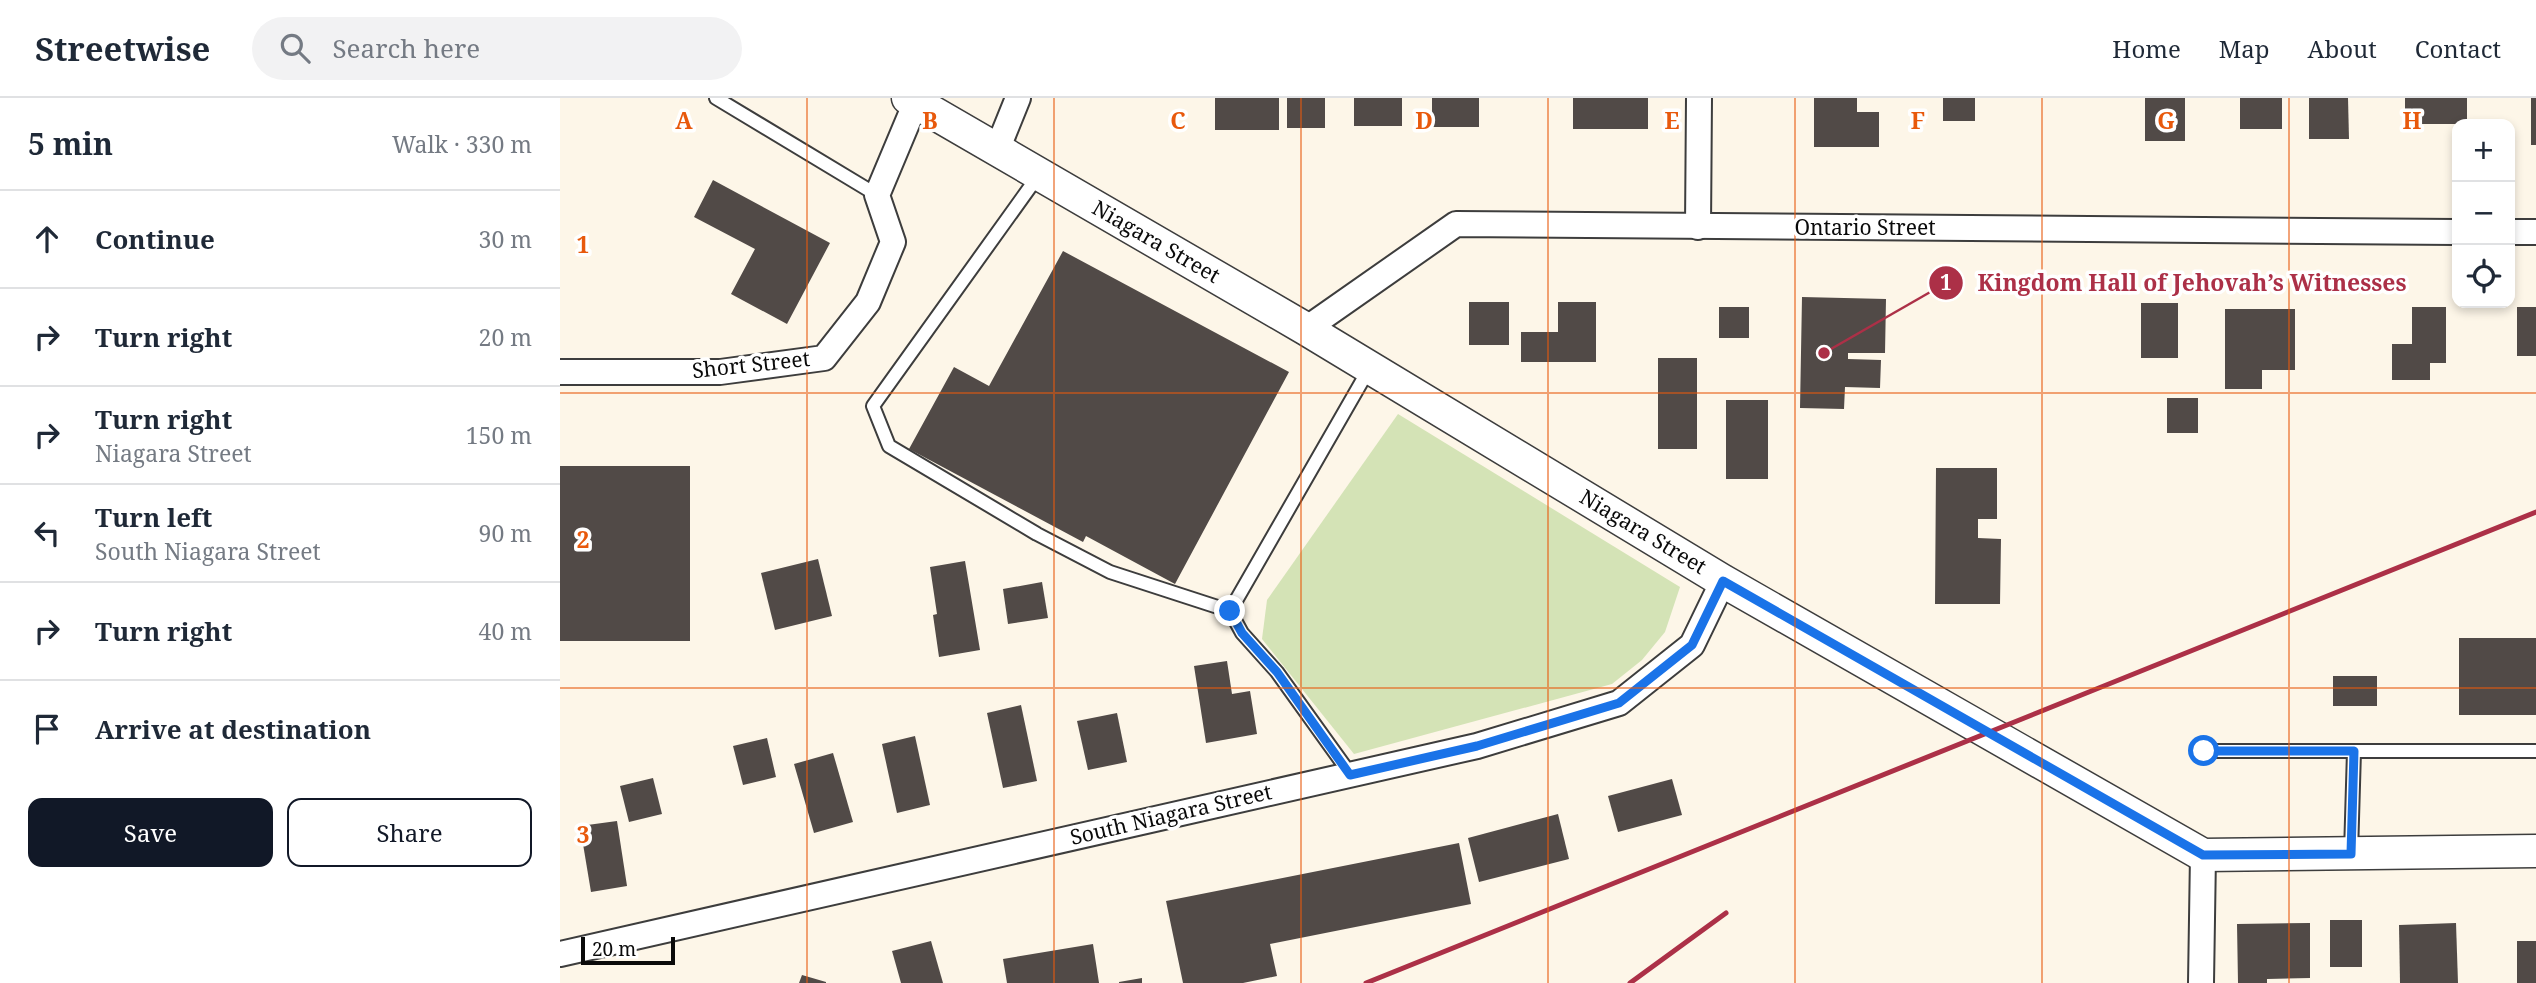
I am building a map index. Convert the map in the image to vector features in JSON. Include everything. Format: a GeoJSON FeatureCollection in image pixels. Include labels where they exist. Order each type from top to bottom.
{"type":"FeatureCollection","features":[{"type":"Feature","properties":{"kind":"street"},"geometry":{"type":"LineString","coordinates":[[997,150],[1018,98]]}},
{"type":"Feature","properties":{"kind":"street"},"geometry":{"type":"LineString","coordinates":[[1698,227],[1699,98]]}},
{"type":"Feature","properties":{"kind":"street"},"geometry":{"type":"LineString","coordinates":[[877,195],[912,100]]}},
{"type":"Feature","properties":{"kind":"street","name":"Niagara Street"},"geometry":{"type":"LineString","coordinates":[[912,100],[1306,329],[1723,581],[2203,855]]}},
{"type":"Feature","properties":{"kind":"street","name":"Short Street"},"geometry":{"type":"LineString","coordinates":[[560,372],[720,372],[824,358],[868,303],[893,242],[877,195]]}},
{"type":"Feature","properties":{"kind":"street","name":"Ontario Street"},"geometry":{"type":"LineString","coordinates":[[1306,329],[1456,224],[2452,232]]}},
{"type":"Feature","properties":{"kind":"street"},"geometry":{"type":"LineString","coordinates":[[2515,232],[2536,232]]}},
{"type":"Feature","properties":{"kind":"street","name":"South Niagara Street"},"geometry":{"type":"LineString","coordinates":[[560,954],[1477,746],[1619,703],[1692,645],[1723,581]]}},
{"type":"Feature","properties":{"kind":"street"},"geometry":{"type":"LineString","coordinates":[[2201,983],[2203,855],[2536,851]]}},
{"type":"Feature","properties":{"kind":"lane"},"geometry":{"type":"LineString","coordinates":[[716,98],[877,195]]}},
{"type":"Feature","properties":{"kind":"lane"},"geometry":{"type":"LineString","coordinates":[[1039,174],[873,406],[889,446],[1037,534],[1110,572],[1230,611],[1242,633],[1277,672],[1350,775]]}},
{"type":"Feature","properties":{"kind":"lane"},"geometry":{"type":"LineString","coordinates":[[1230,611],[1370,367]]}},
{"type":"Feature","properties":{"kind":"lane"},"geometry":{"type":"LineString","coordinates":[[2204,751],[2536,751]]}},
{"type":"Feature","properties":{"kind":"lane"},"geometry":{"type":"LineString","coordinates":[[2351,854],[2354,751]]}},
{"type":"Feature","properties":{"kind":"green space"},"geometry":{"type":"Polygon","coordinates":[[[1398,414],[1680,587],[1665,632],[1642,660],[1612,684],[1354,754],[1262,639],[1267,600],[1398,414]]]}},
{"type":"Feature","properties":{"kind":"building"},"geometry":{"type":"Polygon","coordinates":[[[1215,98],[1279,98],[1279,130],[1215,130],[1215,98]]]}},
{"type":"Feature","properties":{"kind":"building"},"geometry":{"type":"Polygon","coordinates":[[[1287,98],[1325,98],[1325,128],[1287,128],[1287,98]]]}},
{"type":"Feature","properties":{"kind":"building"},"geometry":{"type":"Polygon","coordinates":[[[1354,98],[1402,98],[1402,126],[1354,126],[1354,98]]]}},
{"type":"Feature","properties":{"kind":"building"},"geometry":{"type":"Polygon","coordinates":[[[1432,98],[1479,98],[1479,127],[1432,127],[1432,98]]]}},
{"type":"Feature","properties":{"kind":"building"},"geometry":{"type":"Polygon","coordinates":[[[1573,98],[1648,98],[1648,129],[1573,129],[1573,98]]]}},
{"type":"Feature","properties":{"kind":"building"},"geometry":{"type":"Polygon","coordinates":[[[1814,98],[1857,98],[1857,112],[1879,112],[1879,147],[1814,147],[1814,98]]]}},
{"type":"Feature","properties":{"kind":"building"},"geometry":{"type":"Polygon","coordinates":[[[1943,98],[1975,98],[1975,121],[1943,121],[1943,98]]]}},
{"type":"Feature","properties":{"kind":"building"},"geometry":{"type":"Polygon","coordinates":[[[2145,98],[2185,98],[2185,141],[2145,141],[2145,98]]]}},
{"type":"Feature","properties":{"kind":"building"},"geometry":{"type":"Polygon","coordinates":[[[2240,98],[2282,98],[2282,129],[2240,129],[2240,98]]]}},
{"type":"Feature","properties":{"kind":"building"},"geometry":{"type":"Polygon","coordinates":[[[2309,98],[2348,98],[2349,139],[2309,139],[2309,98]]]}},
{"type":"Feature","properties":{"kind":"building"},"geometry":{"type":"Polygon","coordinates":[[[2405,98],[2467,98],[2467,119],[2452,119],[2452,124],[2405,124],[2405,98]]]}},
{"type":"Feature","properties":{"kind":"building"},"geometry":{"type":"Polygon","coordinates":[[[2531,98],[2536,98],[2536,145],[2531,145],[2531,98]]]}},
{"type":"Feature","properties":{"kind":"building"},"geometry":{"type":"Polygon","coordinates":[[[713,180],[830,243],[787,324],[731,294],[755,249],[694,217],[713,180]]]}},
{"type":"Feature","properties":{"kind":"building"},"geometry":{"type":"Polygon","coordinates":[[[1063,251],[1289,372],[1175,584],[1086,536],[1083,542],[909,449],[954,367],[989,386],[1063,251]]]}},
{"type":"Feature","properties":{"kind":"building"},"geometry":{"type":"Polygon","coordinates":[[[1802,297],[1886,299],[1885,353],[1848,353],[1848,359],[1881,360],[1880,388],[1845,387],[1844,409],[1800,408],[1802,297]]]}},
{"type":"Feature","properties":{"kind":"building"},"geometry":{"type":"Polygon","coordinates":[[[1469,302],[1509,302],[1509,345],[1469,345],[1469,302]]]}},
{"type":"Feature","properties":{"kind":"building"},"geometry":{"type":"Polygon","coordinates":[[[1558,302],[1596,302],[1596,362],[1521,362],[1521,332],[1558,332],[1558,302]]]}},
{"type":"Feature","properties":{"kind":"building"},"geometry":{"type":"Polygon","coordinates":[[[2141,303],[2178,303],[2178,358],[2141,358],[2141,303]]]}},
{"type":"Feature","properties":{"kind":"building"},"geometry":{"type":"Polygon","coordinates":[[[1719,307],[1749,307],[1749,338],[1719,338],[1719,307]]]}},
{"type":"Feature","properties":{"kind":"building"},"geometry":{"type":"Polygon","coordinates":[[[2412,307],[2446,307],[2446,363],[2430,363],[2430,380],[2392,380],[2392,344],[2412,344],[2412,307]]]}},
{"type":"Feature","properties":{"kind":"building"},"geometry":{"type":"Polygon","coordinates":[[[2517,307],[2536,307],[2536,356],[2517,356],[2517,307]]]}},
{"type":"Feature","properties":{"kind":"building"},"geometry":{"type":"Polygon","coordinates":[[[2225,309],[2295,309],[2295,370],[2262,370],[2262,389],[2225,389],[2225,309]]]}},
{"type":"Feature","properties":{"kind":"building"},"geometry":{"type":"Polygon","coordinates":[[[1658,358],[1697,358],[1697,449],[1658,449],[1658,358]]]}},
{"type":"Feature","properties":{"kind":"building"},"geometry":{"type":"Polygon","coordinates":[[[2167,398],[2198,398],[2198,433],[2167,433],[2167,398]]]}},
{"type":"Feature","properties":{"kind":"building"},"geometry":{"type":"Polygon","coordinates":[[[1726,400],[1768,400],[1768,479],[1726,479],[1726,400]]]}},
{"type":"Feature","properties":{"kind":"building"},"geometry":{"type":"Polygon","coordinates":[[[560,466],[690,466],[690,641],[560,641],[560,466]]]}},
{"type":"Feature","properties":{"kind":"building"},"geometry":{"type":"Polygon","coordinates":[[[1936,468],[1997,468],[1997,519],[1978,519],[1978,538],[2001,539],[2000,604],[1935,604],[1936,468]]]}},
{"type":"Feature","properties":{"kind":"building"},"geometry":{"type":"Polygon","coordinates":[[[818,559],[832,616],[775,630],[761,573],[818,559]]]}},
{"type":"Feature","properties":{"kind":"building"},"geometry":{"type":"Polygon","coordinates":[[[965,561],[980,650],[939,657],[933,615],[937,614],[930,567],[965,561]]]}},
{"type":"Feature","properties":{"kind":"building"},"geometry":{"type":"Polygon","coordinates":[[[1042,582],[1048,618],[1008,624],[1003,589],[1042,582]]]}},
{"type":"Feature","properties":{"kind":"building"},"geometry":{"type":"Polygon","coordinates":[[[2459,638],[2536,638],[2536,715],[2459,715],[2459,638]]]}},
{"type":"Feature","properties":{"kind":"building"},"geometry":{"type":"Polygon","coordinates":[[[1227,661],[1232,694],[1250,691],[1257,734],[1206,743],[1194,666],[1227,661]]]}},
{"type":"Feature","properties":{"kind":"building"},"geometry":{"type":"Polygon","coordinates":[[[2333,676],[2377,676],[2377,706],[2333,706],[2333,676]]]}},
{"type":"Feature","properties":{"kind":"building"},"geometry":{"type":"Polygon","coordinates":[[[1021,705],[1037,781],[1003,788],[987,713],[1021,705]]]}},
{"type":"Feature","properties":{"kind":"building"},"geometry":{"type":"Polygon","coordinates":[[[1117,713],[1127,762],[1088,770],[1077,721],[1117,713]]]}},
{"type":"Feature","properties":{"kind":"building"},"geometry":{"type":"Polygon","coordinates":[[[915,736],[930,805],[897,813],[882,744],[915,736]]]}},
{"type":"Feature","properties":{"kind":"building"},"geometry":{"type":"Polygon","coordinates":[[[767,738],[776,777],[743,785],[733,746],[767,738]]]}},
{"type":"Feature","properties":{"kind":"building"},"geometry":{"type":"Polygon","coordinates":[[[833,753],[853,822],[814,833],[794,764],[833,753]]]}},
{"type":"Feature","properties":{"kind":"building"},"geometry":{"type":"Polygon","coordinates":[[[653,778],[662,814],[629,822],[620,786],[653,778]]]}},
{"type":"Feature","properties":{"kind":"building"},"geometry":{"type":"Polygon","coordinates":[[[1672,779],[1682,815],[1618,832],[1608,796],[1672,779]]]}},
{"type":"Feature","properties":{"kind":"building"},"geometry":{"type":"Polygon","coordinates":[[[1558,814],[1569,859],[1479,882],[1468,838],[1558,814]]]}},
{"type":"Feature","properties":{"kind":"building"},"geometry":{"type":"Polygon","coordinates":[[[617,821],[627,886],[591,892],[580,826],[617,821]]]}},
{"type":"Feature","properties":{"kind":"building"},"geometry":{"type":"Polygon","coordinates":[[[1459,843],[1471,904],[1270,944],[1277,976],[1243,983],[1183,983],[1166,901],[1459,843]]]}},
{"type":"Feature","properties":{"kind":"building"},"geometry":{"type":"Polygon","coordinates":[[[2330,920],[2362,920],[2362,967],[2330,967],[2330,920]]]}},
{"type":"Feature","properties":{"kind":"building"},"geometry":{"type":"Polygon","coordinates":[[[2310,923],[2310,978],[2238,983],[2237,924],[2310,923]]]}},
{"type":"Feature","properties":{"kind":"building"},"geometry":{"type":"Polygon","coordinates":[[[2456,923],[2458,983],[2400,983],[2399,925],[2456,923]]]}},
{"type":"Feature","properties":{"kind":"building"},"geometry":{"type":"Polygon","coordinates":[[[931,941],[943,983],[901,983],[892,951],[931,941]]]}},
{"type":"Feature","properties":{"kind":"building"},"geometry":{"type":"Polygon","coordinates":[[[2517,941],[2536,941],[2536,983],[2517,983],[2517,941]]]}},
{"type":"Feature","properties":{"kind":"building"},"geometry":{"type":"Polygon","coordinates":[[[1093,944],[1099,983],[1007,983],[1003,959],[1093,944]]]}},
{"type":"Feature","properties":{"kind":"building"},"geometry":{"type":"Polygon","coordinates":[[[802,975],[826,982],[826,983],[799,983],[802,975]]]}},
{"type":"Feature","properties":{"kind":"building"},"geometry":{"type":"Polygon","coordinates":[[[1142,978],[1142,983],[1119,983],[1119,982],[1142,978]]]}},
{"type":"Feature","properties":{"kind":"railway"},"geometry":{"type":"LineString","coordinates":[[1366,983],[2536,512]]}},
{"type":"Feature","properties":{"kind":"railway"},"geometry":{"type":"LineString","coordinates":[[1630,983],[1726,913]]}},
{"type":"Feature","properties":{"kind":"place","name":"Kingdom Hall of Jehovah’s Witnesses"},"geometry":{"type":"Point","coordinates":[1824,353]}},
{"type":"Feature","properties":{"kind":"route"},"geometry":{"type":"LineString","coordinates":[[1230,611],[1242,633],[1277,672],[1350,775],[1477,746],[1619,703],[1692,645],[1723,581],[2203,855],[2351,854],[2354,751],[2204,751]]}}]}
